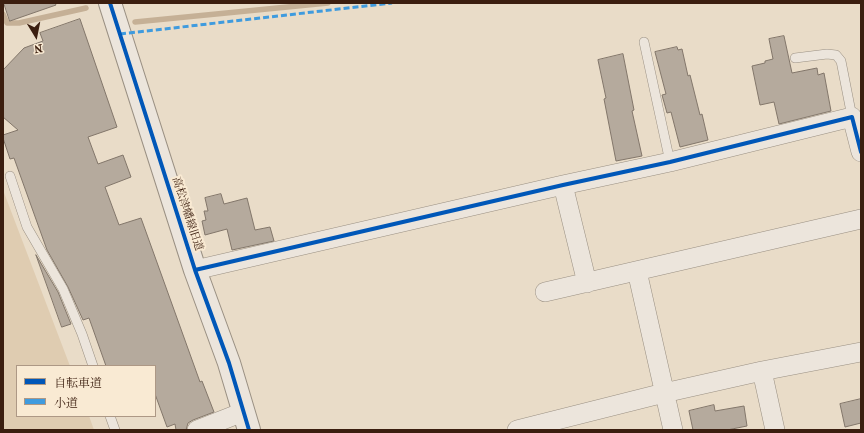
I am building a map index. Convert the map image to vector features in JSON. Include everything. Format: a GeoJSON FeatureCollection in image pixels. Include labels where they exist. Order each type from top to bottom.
{"type":"FeatureCollection","features":[{"type":"Feature","properties":{"kind":"street","name":"高松津幡線旧道"},"geometry":{"type":"LineString","coordinates":[[110,3],[195,270],[229,363],[246,421]]}},
{"type":"Feature","properties":{"kind":"street"},"geometry":{"type":"LineString","coordinates":[[195,270],[563,185],[670,162],[852,117],[861,152]]}},
{"type":"Feature","properties":{"kind":"street"},"geometry":{"type":"LineString","coordinates":[[563,185],[587,283]]}},
{"type":"Feature","properties":{"kind":"street"},"geometry":{"type":"LineString","coordinates":[[545,292],[861,219]]}},
{"type":"Feature","properties":{"kind":"street"},"geometry":{"type":"LineString","coordinates":[[637,271],[673,430]]}},
{"type":"Feature","properties":{"kind":"street"},"geometry":{"type":"LineString","coordinates":[[517,430],[664,393],[762,371],[861,352]]}},
{"type":"Feature","properties":{"kind":"street"},"geometry":{"type":"LineString","coordinates":[[762,371],[775,430]]}},
{"type":"Feature","properties":{"kind":"street"},"geometry":{"type":"LineString","coordinates":[[197,430],[246,421]]}},
{"type":"Feature","properties":{"kind":"lane"},"geometry":{"type":"LineString","coordinates":[[644,42],[670,162]]}},
{"type":"Feature","properties":{"kind":"lane"},"geometry":{"type":"LineString","coordinates":[[795,58],[827,54],[836,55],[841,61],[852,117]]}},
{"type":"Feature","properties":{"kind":"lane"},"geometry":{"type":"LineString","coordinates":[[10,176],[27,227],[63,289],[82,334],[93,365]]}},
{"type":"Feature","properties":{"kind":"lane"},"geometry":{"type":"LineString","coordinates":[[110,417],[114,430]]}},
{"type":"Feature","properties":{"kind":"shaded area"},"geometry":{"type":"Polygon","coordinates":[[[3,190],[70,365],[16,365],[16,417],[89,417],[94,430],[3,430],[3,190]]]}},
{"type":"Feature","properties":{"kind":"building"},"geometry":{"type":"Polygon","coordinates":[[[4,3],[55,3],[56,5],[10,21],[4,3]]]}},
{"type":"Feature","properties":{"kind":"building"},"geometry":{"type":"Polygon","coordinates":[[[80,19],[117,127],[88,137],[98,164],[123,155],[131,177],[105,187],[119,225],[141,218],[200,382],[202,381],[214,412],[188,423],[186,430],[176,430],[175,424],[167,427],[156,397],[156,365],[106,365],[89,318],[83,320],[68,287],[47,250],[14,158],[10,159],[3,135],[18,130],[3,117],[3,70],[24,48],[43,41],[40,33],[80,19]]]}},
{"type":"Feature","properties":{"kind":"building"},"geometry":{"type":"Polygon","coordinates":[[[784,36],[792,73],[817,68],[818,75],[824,73],[831,111],[779,124],[774,102],[760,105],[752,66],[765,63],[765,61],[773,59],[769,39],[784,36]]]}},
{"type":"Feature","properties":{"kind":"building"},"geometry":{"type":"Polygon","coordinates":[[[677,47],[678,50],[682,49],[688,76],[690,75],[708,140],[680,147],[671,112],[667,113],[662,95],[666,94],[655,52],[677,47]]]}},
{"type":"Feature","properties":{"kind":"building"},"geometry":{"type":"Polygon","coordinates":[[[623,54],[634,110],[632,111],[642,156],[616,161],[604,99],[606,98],[598,60],[623,54]]]}},
{"type":"Feature","properties":{"kind":"building"},"geometry":{"type":"Polygon","coordinates":[[[221,194],[224,204],[247,198],[255,230],[270,227],[274,241],[232,250],[227,229],[205,235],[202,221],[206,220],[204,211],[208,211],[205,198],[221,194]]]}},
{"type":"Feature","properties":{"kind":"building"},"geometry":{"type":"Polygon","coordinates":[[[36,255],[58,292],[71,324],[62,327],[36,255]]]}},
{"type":"Feature","properties":{"kind":"building"},"geometry":{"type":"Polygon","coordinates":[[[861,399],[861,423],[845,427],[840,404],[861,399]]]}},
{"type":"Feature","properties":{"kind":"building"},"geometry":{"type":"Polygon","coordinates":[[[714,405],[715,411],[744,406],[747,426],[727,430],[693,430],[689,411],[714,405]]]}},
{"type":"Feature","properties":{"kind":"waterway"},"geometry":{"type":"LineString","coordinates":[[135,22],[328,3]]}},
{"type":"Feature","properties":{"kind":"waterway"},"geometry":{"type":"LineString","coordinates":[[3,14],[7,23],[19,23],[86,8]]}},
{"type":"Feature","properties":{"kind":"marked path"},"geometry":{"type":"LineString","coordinates":[[120,34],[392,3]]}},
{"type":"Feature","properties":{"kind":"cycle path"},"geometry":{"type":"LineString","coordinates":[[110,3],[195,270],[229,363],[249,430]]}},
{"type":"Feature","properties":{"kind":"cycle path"},"geometry":{"type":"LineString","coordinates":[[195,270],[563,185],[670,162],[852,117],[861,152]]}}]}
